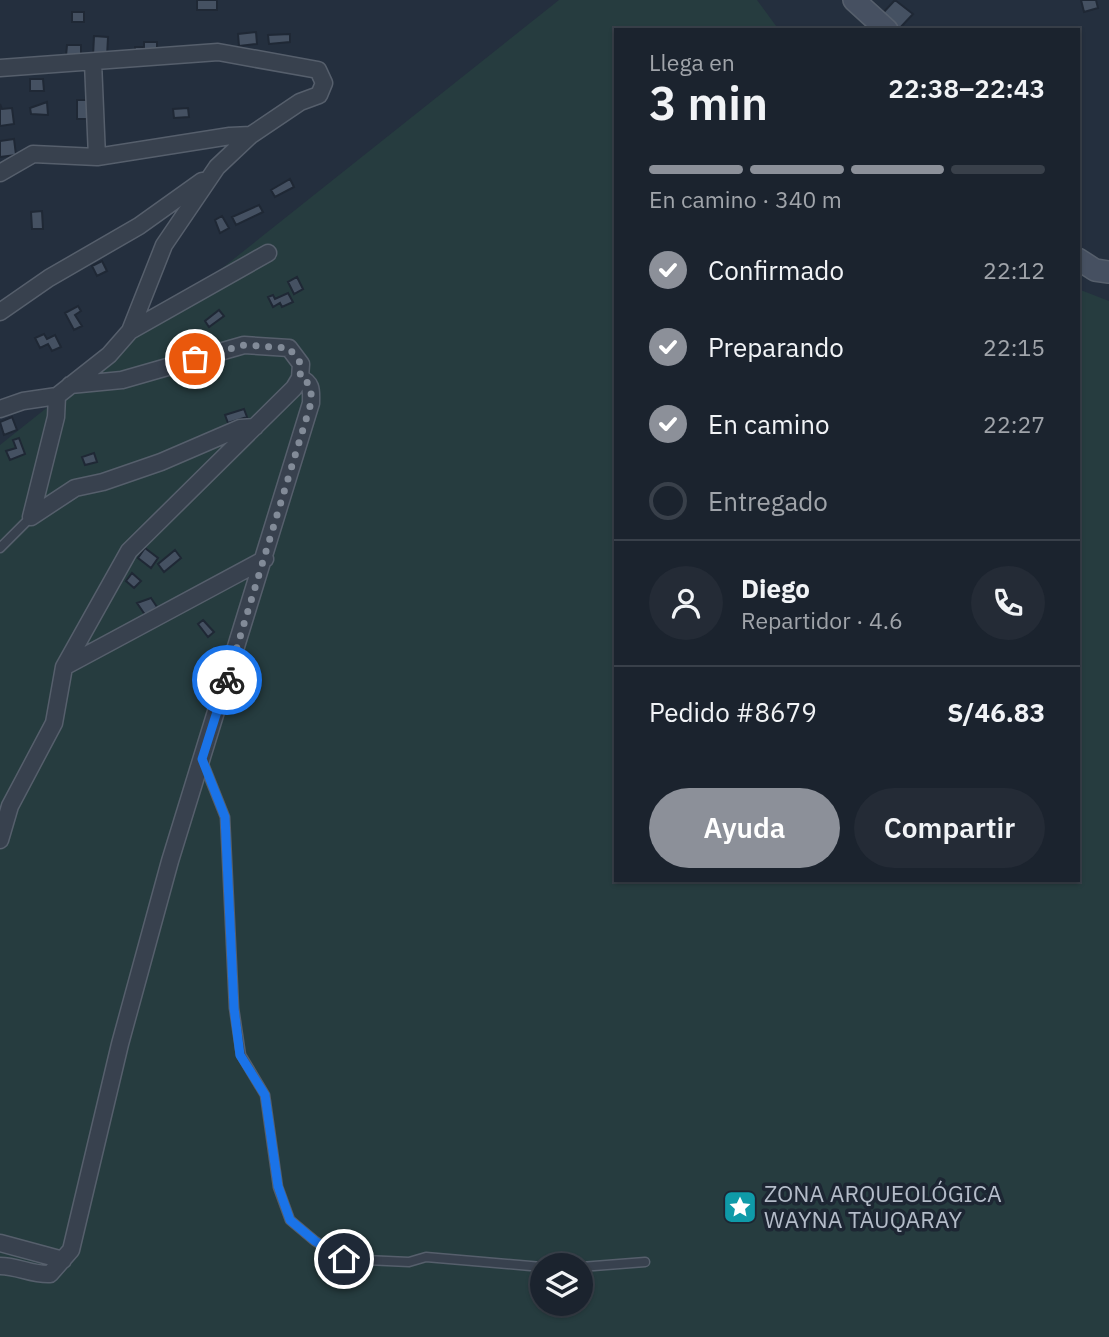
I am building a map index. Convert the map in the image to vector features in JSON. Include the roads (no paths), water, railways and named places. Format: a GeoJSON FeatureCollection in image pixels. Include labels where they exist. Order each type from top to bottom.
{"type":"FeatureCollection","features":[{"type":"Feature","properties":{"kind":"main road"},"geometry":{"type":"LineString","coordinates":[[854,0],[885,28]]}},
{"type":"Feature","properties":{"kind":"main road"},"geometry":{"type":"LineString","coordinates":[[1080,260],[1095,270],[1109,272]]}},
{"type":"Feature","properties":{"kind":"street"},"geometry":{"type":"LineString","coordinates":[[0,68],[218,51],[318,70],[324,83],[319,95],[300,102],[251,135],[207,178],[139,226],[49,278],[0,312]]}},
{"type":"Feature","properties":{"kind":"street"},"geometry":{"type":"LineString","coordinates":[[93,62],[97,157]]}},
{"type":"Feature","properties":{"kind":"street"},"geometry":{"type":"LineString","coordinates":[[0,173],[33,153],[97,157],[251,135]]}},
{"type":"Feature","properties":{"kind":"street"},"geometry":{"type":"LineString","coordinates":[[130,331],[164,245],[207,178]]}},
{"type":"Feature","properties":{"kind":"street"},"geometry":{"type":"LineString","coordinates":[[0,409],[23,401],[57,396],[109,355],[130,331],[268,253]]}},
{"type":"Feature","properties":{"kind":"street"},"geometry":{"type":"LineString","coordinates":[[0,840],[10,806],[54,723],[64,667],[129,551],[300,378],[301,364],[289,348],[244,345],[122,380],[70,385]]}},
{"type":"Feature","properties":{"kind":"street"},"geometry":{"type":"LineString","coordinates":[[0,1266],[15,1266],[35,1275],[50,1274],[68,1256],[75,1240],[120,1044],[170,861],[311,403],[312,389],[307,381],[300,378]]}},
{"type":"Feature","properties":{"kind":"street"},"geometry":{"type":"LineString","coordinates":[[31,517],[56,417],[57,396]]}},
{"type":"Feature","properties":{"kind":"street"},"geometry":{"type":"LineString","coordinates":[[31,517],[75,488],[103,482],[161,462],[240,428],[254,427]]}},
{"type":"Feature","properties":{"kind":"street"},"geometry":{"type":"LineString","coordinates":[[64,667],[265,559]]}},
{"type":"Feature","properties":{"kind":"street"},"geometry":{"type":"LineString","coordinates":[[0,1243],[63,1260]]}},
{"type":"Feature","properties":{"kind":"lane"},"geometry":{"type":"LineString","coordinates":[[0,548],[31,517]]}},
{"type":"Feature","properties":{"kind":"lane"},"geometry":{"type":"LineString","coordinates":[[202,759],[225,817],[234,1008],[240,1055],[265,1095],[278,1186],[290,1220],[315,1241],[344,1259],[409,1262],[426,1257],[530,1267]]}},
{"type":"Feature","properties":{"kind":"lane"},"geometry":{"type":"LineString","coordinates":[[593,1266],[645,1262]]}},
{"type":"Feature","properties":{"kind":"place","name":"ZONA ARQUEOLÓGICA WAYNA TAUQARAY"},"geometry":{"type":"Point","coordinates":[740,1207]}}]}
